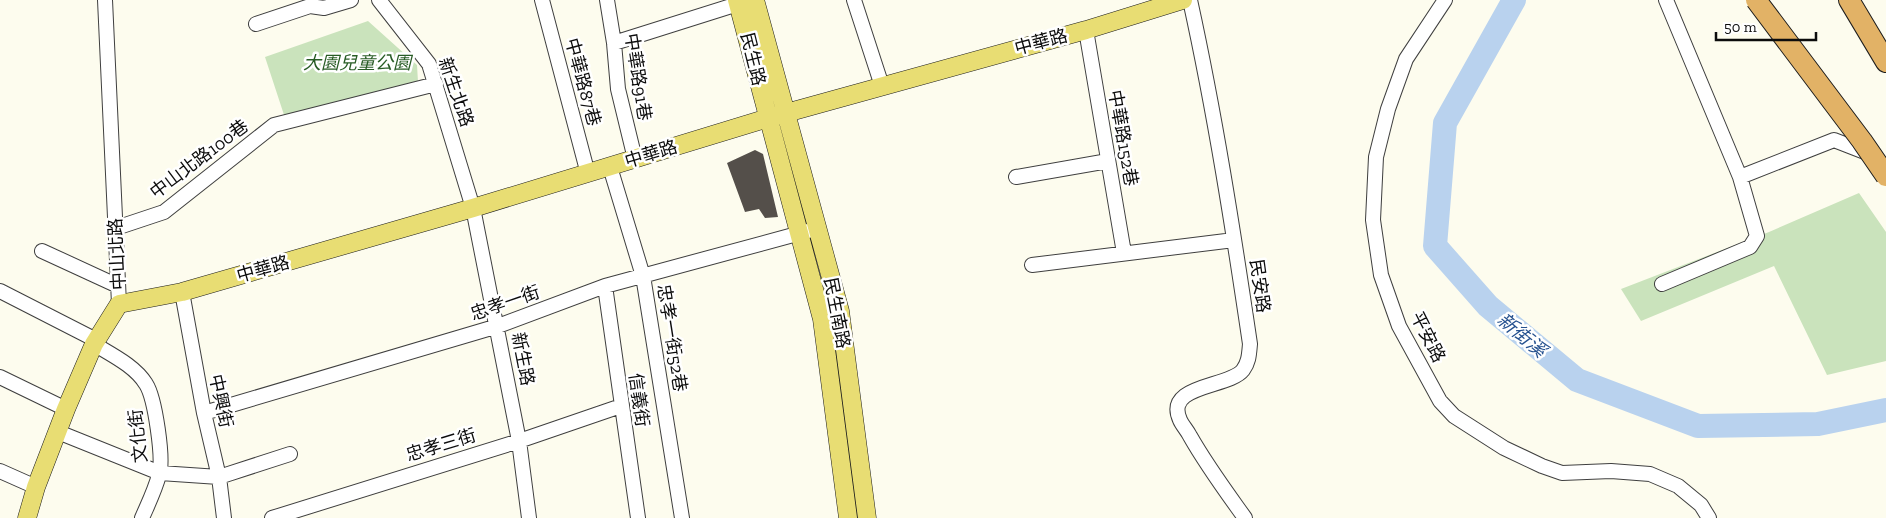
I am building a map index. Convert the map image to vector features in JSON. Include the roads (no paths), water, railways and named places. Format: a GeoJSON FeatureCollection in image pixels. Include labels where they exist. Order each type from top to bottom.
{"type":"FeatureCollection","features":[{"type":"Feature","properties":{"kind":"highway"},"geometry":{"type":"LineString","coordinates":[[1756,0],[1886,176]]}},
{"type":"Feature","properties":{"kind":"highway"},"geometry":{"type":"LineString","coordinates":[[1849,0],[1886,62]]}},
{"type":"Feature","properties":{"kind":"main road","name":"中華路"},"geometry":{"type":"LineString","coordinates":[[119,304],[182,292],[588,174],[787,112],[1086,30],[1183,0]]}},
{"type":"Feature","properties":{"kind":"main road","name":"民生路"},"geometry":{"type":"LineString","coordinates":[[745,1],[787,112]]}},
{"type":"Feature","properties":{"kind":"main road","name":"民生路"},"geometry":{"type":"LineString","coordinates":[[745,1],[768,118]]}},
{"type":"Feature","properties":{"kind":"main road","name":"民生南路"},"geometry":{"type":"LineString","coordinates":[[787,112],[840,311],[867,518]]}},
{"type":"Feature","properties":{"kind":"main road","name":"民生南路"},"geometry":{"type":"LineString","coordinates":[[768,118],[822,319],[848,518]]}},
{"type":"Feature","properties":{"kind":"main road","name":"中山北路"},"geometry":{"type":"LineString","coordinates":[[27,518],[36,487],[66,409],[95,342],[119,304]]}},
{"type":"Feature","properties":{"kind":"street","name":"中山北路"},"geometry":{"type":"LineString","coordinates":[[105,0],[119,304]]}},
{"type":"Feature","properties":{"kind":"street"},"geometry":{"type":"LineString","coordinates":[[256,24],[310,6],[324,8],[351,0]]}},
{"type":"Feature","properties":{"kind":"street","name":"新生北路"},"geometry":{"type":"LineString","coordinates":[[379,0],[430,64],[473,208]]}},
{"type":"Feature","properties":{"kind":"street","name":"中華路87巷"},"geometry":{"type":"LineString","coordinates":[[542,0],[588,174]]}},
{"type":"Feature","properties":{"kind":"street","name":"中華路91巷"},"geometry":{"type":"LineString","coordinates":[[607,0],[614,43],[618,89],[635,159]]}},
{"type":"Feature","properties":{"kind":"street"},"geometry":{"type":"LineString","coordinates":[[854,0],[882,86]]}},
{"type":"Feature","properties":{"kind":"street","name":"民安路"},"geometry":{"type":"LineString","coordinates":[[1190,0],[1203,62],[1250,344],[1249,361],[1242,371],[1229,380],[1191,390],[1185,394],[1178,405],[1179,419],[1206,466],[1245,518]]}},
{"type":"Feature","properties":{"kind":"street","name":"平安路"},"geometry":{"type":"LineString","coordinates":[[1445,0],[1406,59],[1388,109],[1376,157],[1373,220],[1381,275],[1398,326],[1440,401],[1454,416],[1504,448],[1562,473],[1611,471],[1650,474],[1678,486],[1701,505],[1709,518]]}},
{"type":"Feature","properties":{"kind":"street"},"geometry":{"type":"LineString","coordinates":[[1662,284],[1750,248],[1757,236],[1740,177],[1666,0]]}},
{"type":"Feature","properties":{"kind":"street"},"geometry":{"type":"LineString","coordinates":[[614,43],[745,1]]}},
{"type":"Feature","properties":{"kind":"street","name":"中華路152巷"},"geometry":{"type":"LineString","coordinates":[[1086,30],[1124,253]]}},
{"type":"Feature","properties":{"kind":"street","name":"中山北路100巷"},"geometry":{"type":"LineString","coordinates":[[116,228],[164,212],[274,125],[436,84]]}},
{"type":"Feature","properties":{"kind":"street"},"geometry":{"type":"LineString","coordinates":[[1740,177],[1834,140],[1876,156],[1886,164]]}},
{"type":"Feature","properties":{"kind":"street"},"geometry":{"type":"LineString","coordinates":[[1016,177],[1108,161]]}},
{"type":"Feature","properties":{"kind":"street","name":"忠孝一街52巷"},"geometry":{"type":"LineString","coordinates":[[610,167],[643,276],[682,518]]}},
{"type":"Feature","properties":{"kind":"street","name":"新生路"},"geometry":{"type":"LineString","coordinates":[[473,208],[498,326],[519,441],[529,518]]}},
{"type":"Feature","properties":{"kind":"street","name":"忠孝一街"},"geometry":{"type":"LineString","coordinates":[[204,413],[498,326],[605,286],[818,229]]}},
{"type":"Feature","properties":{"kind":"street"},"geometry":{"type":"LineString","coordinates":[[1032,266],[1234,240]]}},
{"type":"Feature","properties":{"kind":"street"},"geometry":{"type":"LineString","coordinates":[[42,251],[118,286]]}},
{"type":"Feature","properties":{"kind":"street","name":"信義街"},"geometry":{"type":"LineString","coordinates":[[605,286],[638,518]]}},
{"type":"Feature","properties":{"kind":"street","name":"文化街"},"geometry":{"type":"LineString","coordinates":[[0,291],[95,342],[129,367],[146,383],[153,399],[160,449],[160,473],[142,518]]}},
{"type":"Feature","properties":{"kind":"street","name":"中興街"},"geometry":{"type":"LineString","coordinates":[[182,292],[204,413],[219,477],[224,518]]}},
{"type":"Feature","properties":{"kind":"street"},"geometry":{"type":"LineString","coordinates":[[0,377],[66,409]]}},
{"type":"Feature","properties":{"kind":"street","name":"忠孝三街"},"geometry":{"type":"LineString","coordinates":[[272,518],[519,441],[621,406]]}},
{"type":"Feature","properties":{"kind":"street"},"geometry":{"type":"LineString","coordinates":[[58,432],[160,473],[219,477],[290,454]]}},
{"type":"Feature","properties":{"kind":"street"},"geometry":{"type":"LineString","coordinates":[[0,470],[36,487]]}},
{"type":"Feature","properties":{"kind":"waterway","name":"新街溪"},"geometry":{"type":"LineString","coordinates":[[1514,0],[1445,123],[1435,246],[1488,306],[1577,380],[1698,426],[1818,424],[1886,410]]}},
{"type":"Feature","properties":{"kind":"park label","name":"大園兒童公園"},"geometry":{"type":"Point","coordinates":[357,63]}}]}
